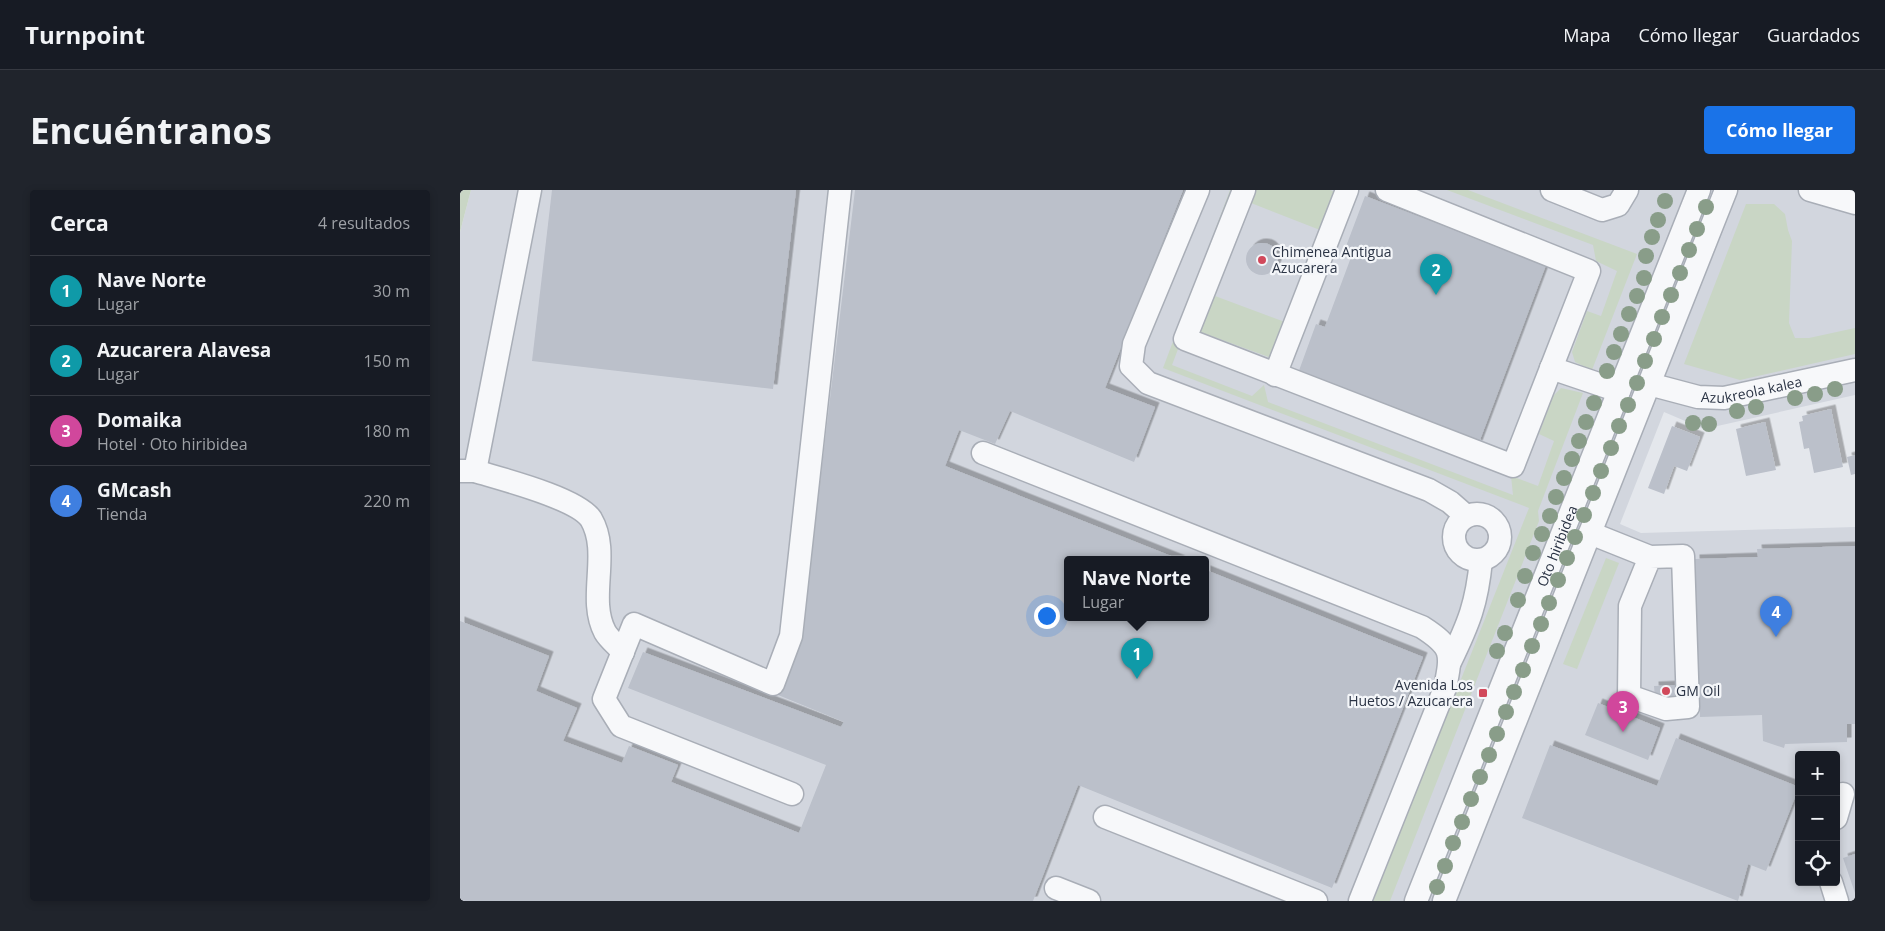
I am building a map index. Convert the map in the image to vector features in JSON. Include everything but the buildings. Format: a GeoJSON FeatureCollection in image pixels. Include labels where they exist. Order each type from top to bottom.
{"type":"FeatureCollection","features":[{"type":"Feature","properties":{"kind":"street"},"geometry":{"type":"LineString","coordinates":[[530,190],[468,471],[559,497],[590,518],[598,541],[599,607],[603,624],[605,632],[623,652]]}},
{"type":"Feature","properties":{"kind":"street"},"geometry":{"type":"LineString","coordinates":[[792,794],[621,726],[604,698],[634,624],[773,684],[791,636],[840,190]]}},
{"type":"Feature","properties":{"kind":"street"},"geometry":{"type":"LineString","coordinates":[[1198,190],[1134,344],[1131,366],[1148,383],[1429,490],[1450,502],[1466,516]]}},
{"type":"Feature","properties":{"kind":"street"},"geometry":{"type":"LineString","coordinates":[[1244,190],[1185,339],[1513,466],[1589,271],[1387,190]]}},
{"type":"Feature","properties":{"kind":"street"},"geometry":{"type":"LineString","coordinates":[[1275,375],[1347,190]]}},
{"type":"Feature","properties":{"kind":"street"},"geometry":{"type":"LineString","coordinates":[[1552,190],[1602,210],[1618,205],[1627,190]]}},
{"type":"Feature","properties":{"kind":"street","name":"Oto hiribidea"},"geometry":{"type":"LineString","coordinates":[[1416,901],[1699,190]]}},
{"type":"Feature","properties":{"kind":"street","name":"Oto hiribidea"},"geometry":{"type":"LineString","coordinates":[[1448,898],[1726,190]]}},
{"type":"Feature","properties":{"kind":"street"},"geometry":{"type":"LineString","coordinates":[[1810,190],[1855,203]]}},
{"type":"Feature","properties":{"kind":"street"},"geometry":{"type":"LineString","coordinates":[[1551,368],[1619,392]]}},
{"type":"Feature","properties":{"kind":"street","name":"Azukreola kalea"},"geometry":{"type":"LineString","coordinates":[[1650,384],[1698,397],[1724,398],[1855,370]]}},
{"type":"Feature","properties":{"kind":"street"},"geometry":{"type":"LineString","coordinates":[[983,453],[1422,627],[1443,640],[1450,662]]}},
{"type":"Feature","properties":{"kind":"street"},"geometry":{"type":"LineString","coordinates":[[1478,514],[1491,518],[1498,529],[1499,542],[1493,554],[1481,560],[1468,559],[1458,551],[1453,538],[1456,526],[1466,516],[1478,514]]}},
{"type":"Feature","properties":{"kind":"street"},"geometry":{"type":"LineString","coordinates":[[1590,533],[1650,557],[1683,556],[1688,707],[1666,708],[1629,696],[1630,606],[1650,557]]}},
{"type":"Feature","properties":{"kind":"street"},"geometry":{"type":"LineString","coordinates":[[1360,901],[1445,688],[1450,662],[1470,622],[1478,592],[1481,560]]}},
{"type":"Feature","properties":{"kind":"street"},"geometry":{"type":"LineString","coordinates":[[1840,804],[1843,794]]}},
{"type":"Feature","properties":{"kind":"street"},"geometry":{"type":"LineString","coordinates":[[1105,817],[1316,901]]}},
{"type":"Feature","properties":{"kind":"street"},"geometry":{"type":"LineString","coordinates":[[1832,886],[1837,901]]}},
{"type":"Feature","properties":{"kind":"street"},"geometry":{"type":"LineString","coordinates":[[1056,888],[1089,901]]}},
{"type":"Feature","properties":{"kind":"shaded area"},"geometry":{"type":"Polygon","coordinates":[[[471,190],[1855,190],[1855,395],[1704,429],[1664,412],[1620,524],[1641,533],[1855,527],[1855,901],[460,901],[460,232],[471,190]]]}},
{"type":"Feature","properties":{"kind":"green space"},"geometry":{"type":"Polygon","coordinates":[[[460,190],[471,190],[460,232],[460,190]]]}},
{"type":"Feature","properties":{"kind":"green space"},"geometry":{"type":"Polygon","coordinates":[[[1230,190],[1238,190],[1172,365],[1252,396],[1264,385],[1268,402],[1513,495],[1511,476],[1538,486],[1554,441],[1539,434],[1553,396],[1561,388],[1583,393],[1538,511],[1539,521],[1390,901],[1373,901],[1529,508],[1163,368],[1230,190]]]}},
{"type":"Feature","properties":{"kind":"green space"},"geometry":{"type":"Polygon","coordinates":[[[1248,190],[1330,190],[1341,194],[1320,230],[1251,203],[1245,219],[1238,216],[1248,190]]]}},
{"type":"Feature","properties":{"kind":"green space"},"geometry":{"type":"Polygon","coordinates":[[[1447,190],[1468,190],[1637,254],[1592,370],[1575,362],[1572,352],[1587,311],[1601,316],[1617,271],[1596,261],[1593,245],[1447,190]]]}},
{"type":"Feature","properties":{"kind":"green space"},"geometry":{"type":"Polygon","coordinates":[[[1746,204],[1774,204],[1785,214],[1792,241],[1789,323],[1795,338],[1809,338],[1855,328],[1855,354],[1740,380],[1684,364],[1746,204]]]}},
{"type":"Feature","properties":{"kind":"green space"},"geometry":{"type":"Polygon","coordinates":[[[1216,276],[1222,278],[1215,296],[1285,322],[1277,360],[1195,330],[1216,276]]]}},
{"type":"Feature","properties":{"kind":"green space"},"geometry":{"type":"Polygon","coordinates":[[[1606,558],[1619,563],[1577,669],[1563,664],[1606,558]]]}},
{"type":"Feature","properties":{"kind":"place","name":"Chimenea Antigua Azucarera"},"geometry":{"type":"Point","coordinates":[1262,260]}},
{"type":"Feature","properties":{"kind":"place","name":"Azucarera Alavesa"},"geometry":{"type":"Point","coordinates":[1436,295]}},
{"type":"Feature","properties":{"kind":"place","name":"GMcash"},"geometry":{"type":"Point","coordinates":[1776,637]}},
{"type":"Feature","properties":{"kind":"place","name":"Nave Norte"},"geometry":{"type":"Point","coordinates":[1137,679]}},
{"type":"Feature","properties":{"kind":"place","name":"GM Oil"},"geometry":{"type":"Point","coordinates":[1666,691]}},
{"type":"Feature","properties":{"kind":"place","name":"Avenida Los Huetos / Azucarera"},"geometry":{"type":"Point","coordinates":[1483,693]}},
{"type":"Feature","properties":{"kind":"place","name":"Domaika"},"geometry":{"type":"Point","coordinates":[1623,732]}}]}
